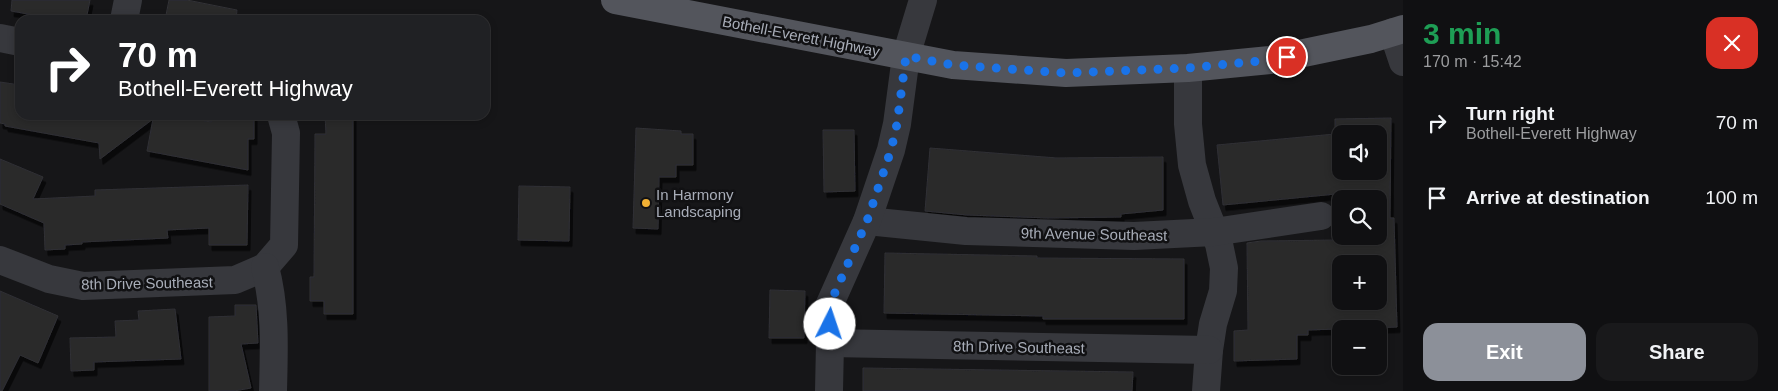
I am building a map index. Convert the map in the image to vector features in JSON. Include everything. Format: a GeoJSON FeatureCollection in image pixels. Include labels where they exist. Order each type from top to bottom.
{"type":"FeatureCollection","features":[{"type":"Feature","properties":{"kind":"main road","name":"Bothell-Everett Highway"},"geometry":{"type":"LineString","coordinates":[[615,0],[953,65],[1066,73],[1188,68],[1270,60],[1371,40],[1398,31]]}},
{"type":"Feature","properties":{"kind":"street"},"geometry":{"type":"LineString","coordinates":[[125,15],[128,0]]}},
{"type":"Feature","properties":{"kind":"street"},"geometry":{"type":"LineString","coordinates":[[829,391],[829,306],[867,221],[891,150],[897,124],[906,56],[922,0]]}},
{"type":"Feature","properties":{"kind":"street"},"geometry":{"type":"LineString","coordinates":[[1398,31],[1403,62]]}},
{"type":"Feature","properties":{"kind":"street"},"geometry":{"type":"LineString","coordinates":[[0,38],[15,41]]}},
{"type":"Feature","properties":{"kind":"street"},"geometry":{"type":"LineString","coordinates":[[1188,68],[1188,124],[1192,165],[1202,202],[1219,244],[1224,268],[1223,292],[1213,324],[1209,350],[1206,391]]}},
{"type":"Feature","properties":{"kind":"street"},"geometry":{"type":"LineString","coordinates":[[273,391],[274,330],[272,292],[265,267],[284,245],[286,133],[282,120]]}},
{"type":"Feature","properties":{"kind":"street","name":"9th Avenue Southeast"},"geometry":{"type":"LineString","coordinates":[[867,221],[966,231],[1116,236],[1214,232],[1321,216]]}},
{"type":"Feature","properties":{"kind":"street","name":"8th Drive Southeast"},"geometry":{"type":"LineString","coordinates":[[0,260],[49,279],[83,286],[235,280],[265,267]]}},
{"type":"Feature","properties":{"kind":"street","name":"8th Drive Southeast"},"geometry":{"type":"LineString","coordinates":[[830,343],[1209,350]]}},
{"type":"Feature","properties":{"kind":"building"},"geometry":{"type":"Polygon","coordinates":[[[12,0],[90,0],[87,15],[34,15],[11,11],[12,0]]]}},
{"type":"Feature","properties":{"kind":"building"},"geometry":{"type":"Polygon","coordinates":[[[169,0],[187,0],[237,10],[236,15],[166,15],[169,0]]]}},
{"type":"Feature","properties":{"kind":"building"},"geometry":{"type":"Polygon","coordinates":[[[0,82],[15,84],[15,120],[152,120],[100,159],[99,143],[5,126],[5,124],[0,123],[0,82]]]}},
{"type":"Feature","properties":{"kind":"building"},"geometry":{"type":"Polygon","coordinates":[[[1391,118],[1390,218],[1394,218],[1397,327],[1387,327],[1387,320],[1332,320],[1332,329],[1308,330],[1308,335],[1297,335],[1297,359],[1234,361],[1234,331],[1248,330],[1247,243],[1261,241],[1332,240],[1332,245],[1387,245],[1387,190],[1332,190],[1332,194],[1223,205],[1217,145],[1332,134],[1332,180],[1387,180],[1387,125],[1335,125],[1335,119],[1391,118]]]}},
{"type":"Feature","properties":{"kind":"building"},"geometry":{"type":"Polygon","coordinates":[[[153,120],[201,120],[211,122],[211,120],[254,120],[254,139],[248,139],[248,170],[147,151],[153,120]]]}},
{"type":"Feature","properties":{"kind":"building"},"geometry":{"type":"Polygon","coordinates":[[[325,120],[353,120],[353,314],[324,314],[324,301],[310,301],[310,277],[314,277],[315,134],[326,134],[325,120]]]}},
{"type":"Feature","properties":{"kind":"building","name":"In Harmony Landscaping"},"geometry":{"type":"Polygon","coordinates":[[[636,128],[681,131],[681,134],[693,134],[693,165],[676,165],[676,177],[659,177],[658,229],[633,228],[636,128]]]}},
{"type":"Feature","properties":{"kind":"building"},"geometry":{"type":"Polygon","coordinates":[[[823,130],[854,130],[855,191],[824,192],[823,130]]]}},
{"type":"Feature","properties":{"kind":"building"},"geometry":{"type":"Polygon","coordinates":[[[930,148],[1057,158],[1163,157],[1163,210],[1121,214],[1121,217],[1048,218],[967,215],[925,211],[930,148]]]}},
{"type":"Feature","properties":{"kind":"building"},"geometry":{"type":"Polygon","coordinates":[[[0,159],[43,177],[33,199],[95,196],[95,190],[248,185],[247,245],[209,245],[209,228],[167,230],[168,238],[82,242],[82,244],[65,245],[65,249],[45,250],[44,223],[0,204],[0,159]]]}},
{"type":"Feature","properties":{"kind":"building"},"geometry":{"type":"Polygon","coordinates":[[[519,186],[570,187],[569,241],[518,240],[519,186]]]}},
{"type":"Feature","properties":{"kind":"building"},"geometry":{"type":"Polygon","coordinates":[[[885,253],[1037,256],[1037,258],[1184,259],[1184,319],[1043,319],[1043,316],[884,313],[885,253]]]}},
{"type":"Feature","properties":{"kind":"building"},"geometry":{"type":"Polygon","coordinates":[[[770,290],[805,291],[804,338],[769,338],[770,290]]]}},
{"type":"Feature","properties":{"kind":"building"},"geometry":{"type":"Polygon","coordinates":[[[0,291],[58,316],[38,363],[20,355],[2,391],[0,391],[0,291]]]}},
{"type":"Feature","properties":{"kind":"building"},"geometry":{"type":"Polygon","coordinates":[[[235,305],[256,305],[258,343],[241,344],[251,388],[234,391],[209,391],[209,317],[235,316],[235,305]]]}},
{"type":"Feature","properties":{"kind":"building"},"geometry":{"type":"Polygon","coordinates":[[[175,309],[181,359],[94,362],[94,370],[71,371],[70,338],[116,337],[115,321],[139,320],[138,311],[175,309]]]}},
{"type":"Feature","properties":{"kind":"building"},"geometry":{"type":"Polygon","coordinates":[[[863,368],[1133,372],[1132,391],[863,391],[863,368]]]}},
{"type":"Feature","properties":{"kind":"place","name":"In Harmony Landscaping"},"geometry":{"type":"Point","coordinates":[646,203]}},
{"type":"Feature","properties":{"kind":"route"},"geometry":{"type":"LineString","coordinates":[[830,324],[829,306],[867,221],[891,150],[897,124],[906,56],[953,65],[1066,73],[1188,68],[1287,57]]}}]}
